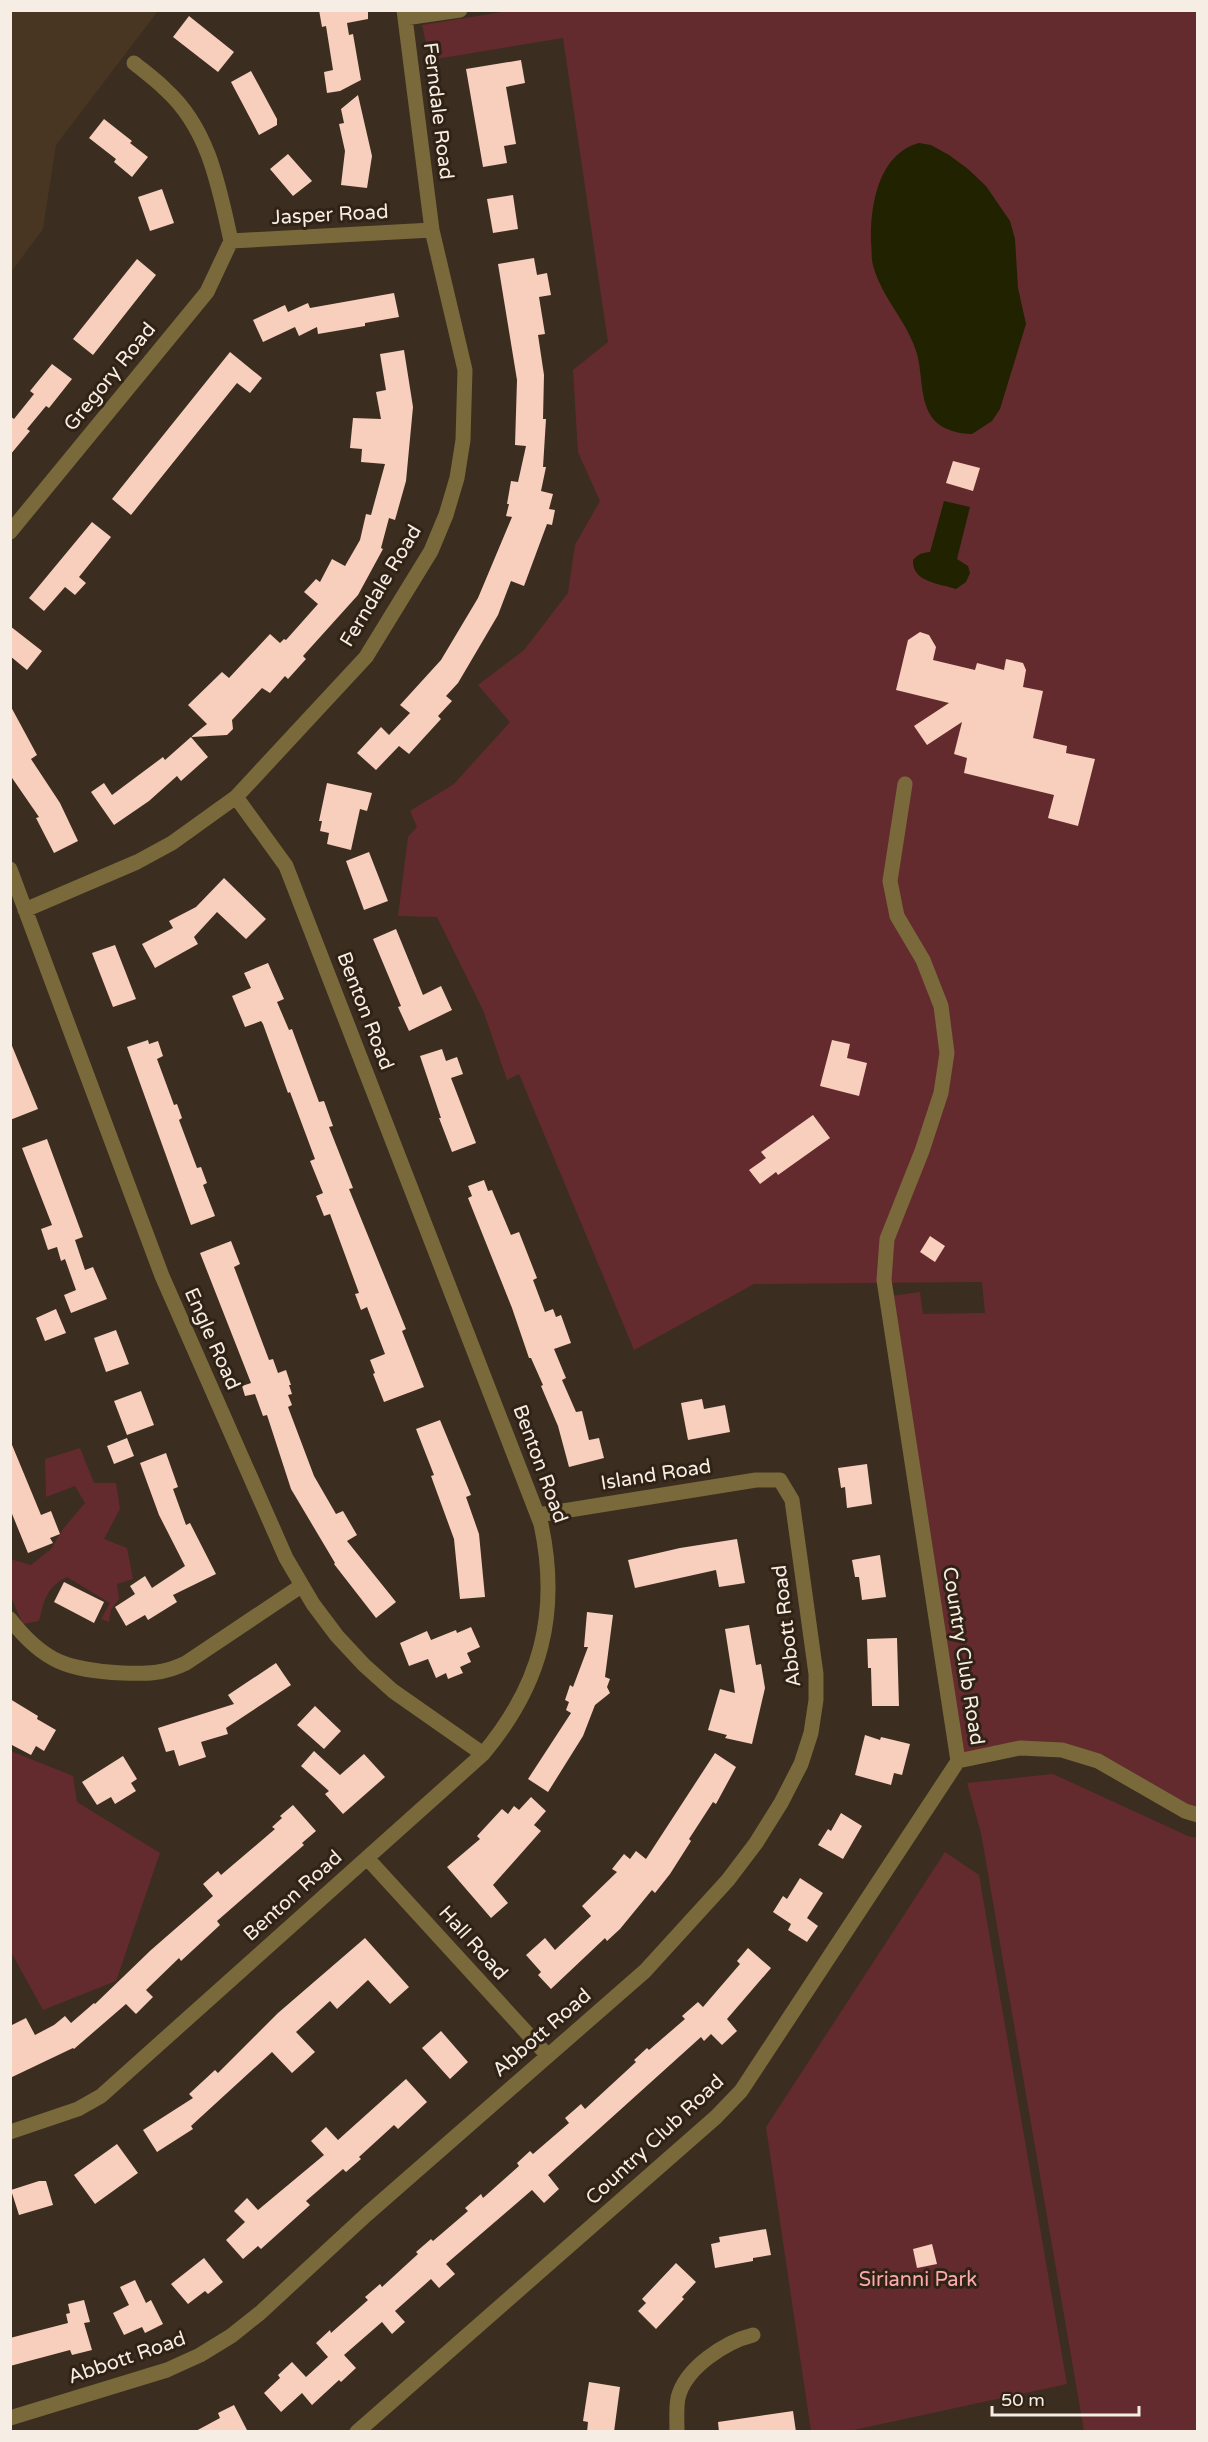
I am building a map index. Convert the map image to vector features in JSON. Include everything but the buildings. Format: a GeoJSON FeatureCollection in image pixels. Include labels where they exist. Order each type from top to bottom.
{"type":"FeatureCollection","features":[{"type":"Feature","properties":{"kind":"street"},"geometry":{"type":"LineString","coordinates":[[404,14],[460,10]]}},
{"type":"Feature","properties":{"kind":"street","name":"Ferndale Road"},"geometry":{"type":"LineString","coordinates":[[25,910],[137,862],[172,843],[236,797],[366,657],[431,551],[446,515],[457,478],[463,440],[465,370],[432,230],[404,14]]}},
{"type":"Feature","properties":{"kind":"street"},"geometry":{"type":"LineString","coordinates":[[134,63],[168,91],[188,115],[202,137],[214,167],[231,241]]}},
{"type":"Feature","properties":{"kind":"street","name":"Jasper Road"},"geometry":{"type":"LineString","coordinates":[[231,241],[432,230]]}},
{"type":"Feature","properties":{"kind":"street","name":"Gregory Road"},"geometry":{"type":"LineString","coordinates":[[10,532],[207,292],[231,241]]}},
{"type":"Feature","properties":{"kind":"street","name":"Country Club Road"},"geometry":{"type":"LineString","coordinates":[[357,2432],[716,2117],[741,2091],[958,1761],[884,1280],[887,1239],[922,1151],[941,1094],[947,1053],[941,1006],[924,963],[897,916],[890,881],[904,784]]}},
{"type":"Feature","properties":{"kind":"street","name":"Benton Road"},"geometry":{"type":"LineString","coordinates":[[10,2132],[78,2109],[101,2096],[483,1754],[504,1729],[522,1699],[536,1667],[544,1633],[548,1592],[546,1546],[538,1515],[286,866],[236,797]]}},
{"type":"Feature","properties":{"kind":"street","name":"Engle Road"},"geometry":{"type":"LineString","coordinates":[[10,869],[162,1276],[286,1558],[301,1586],[337,1636],[364,1665],[393,1691],[483,1754]]}},
{"type":"Feature","properties":{"kind":"street","name":"Island Road"},"geometry":{"type":"LineString","coordinates":[[538,1515],[756,1480],[780,1480]]}},
{"type":"Feature","properties":{"kind":"street","name":"Abbott Road"},"geometry":{"type":"LineString","coordinates":[[10,2418],[167,2370],[200,2355],[231,2336],[260,2313],[366,2215],[645,1971],[728,1880],[762,1833],[801,1764],[811,1732],[816,1700],[816,1674],[792,1500],[780,1480]]}},
{"type":"Feature","properties":{"kind":"street"},"geometry":{"type":"LineString","coordinates":[[10,1619],[24,1638],[42,1653],[63,1664],[87,1671],[152,1674],[172,1670],[186,1663],[301,1586]]}},
{"type":"Feature","properties":{"kind":"street"},"geometry":{"type":"LineString","coordinates":[[958,1761],[1020,1748],[1062,1750],[1098,1761],[1185,1811],[1197,1815]]}},
{"type":"Feature","properties":{"kind":"street","name":"Hall Road"},"geometry":{"type":"LineString","coordinates":[[367,1858],[548,2056]]}},
{"type":"Feature","properties":{"kind":"street"},"geometry":{"type":"LineString","coordinates":[[677,2432],[678,2397],[690,2377],[703,2362],[723,2347],[753,2335]]}},
{"type":"Feature","properties":{"kind":"shaded area"},"geometry":{"type":"Polygon","coordinates":[[[11,10],[158,11],[56,145],[43,229],[11,272],[11,10]]]}},
{"type":"Feature","properties":{"kind":"shaded area"},"geometry":{"type":"Polygon","coordinates":[[[919,143],[931,145],[949,155],[986,186],[1010,221],[1015,239],[1018,288],[1026,324],[1000,409],[992,421],[972,434],[947,429],[934,420],[929,413],[913,342],[882,288],[872,262],[872,213],[879,183],[894,158],[905,149],[919,143]]]}},
{"type":"Feature","properties":{"kind":"shaded area"},"geometry":{"type":"Polygon","coordinates":[[[944,501],[970,507],[957,559],[968,566],[970,573],[966,582],[956,589],[927,581],[921,577],[914,567],[913,560],[921,554],[930,552],[944,501]]]}},
{"type":"Feature","properties":{"kind":"green space"},"geometry":{"type":"Polygon","coordinates":[[[515,10],[1197,11],[1197,1815],[1062,1750],[958,1761],[891,1296],[920,1292],[923,1314],[985,1313],[982,1282],[754,1284],[634,1350],[519,1074],[507,1080],[483,1010],[437,917],[398,916],[408,837],[417,827],[410,811],[454,784],[510,722],[478,685],[524,650],[568,593],[575,545],[600,501],[578,452],[573,370],[608,342],[563,38],[430,60],[422,25],[515,10]]]}},
{"type":"Feature","properties":{"kind":"green space"},"geometry":{"type":"Polygon","coordinates":[[[80,1448],[94,1483],[116,1483],[120,1509],[104,1539],[127,1548],[133,1579],[117,1584],[119,1599],[111,1610],[109,1622],[101,1619],[110,1603],[67,1577],[47,1594],[39,1621],[23,1624],[11,1597],[10,1559],[31,1565],[51,1549],[63,1529],[85,1503],[75,1486],[46,1497],[45,1459],[80,1448]]]}},
{"type":"Feature","properties":{"kind":"green space"},"geometry":{"type":"Polygon","coordinates":[[[11,1751],[73,1776],[77,1802],[160,1853],[116,1981],[43,2010],[11,1952],[11,1751]]]}},
{"type":"Feature","properties":{"kind":"green space"},"geometry":{"type":"Polygon","coordinates":[[[1053,1774],[1188,1836],[1197,1838],[1197,2431],[1084,2431],[981,1833],[967,1783],[1053,1774]]]}},
{"type":"Feature","properties":{"kind":"green space","name":"Sirianni Park"},"geometry":{"type":"Polygon","coordinates":[[[945,1852],[979,1875],[1067,2384],[849,2431],[811,2431],[766,2127],[945,1852]]]}}]}
